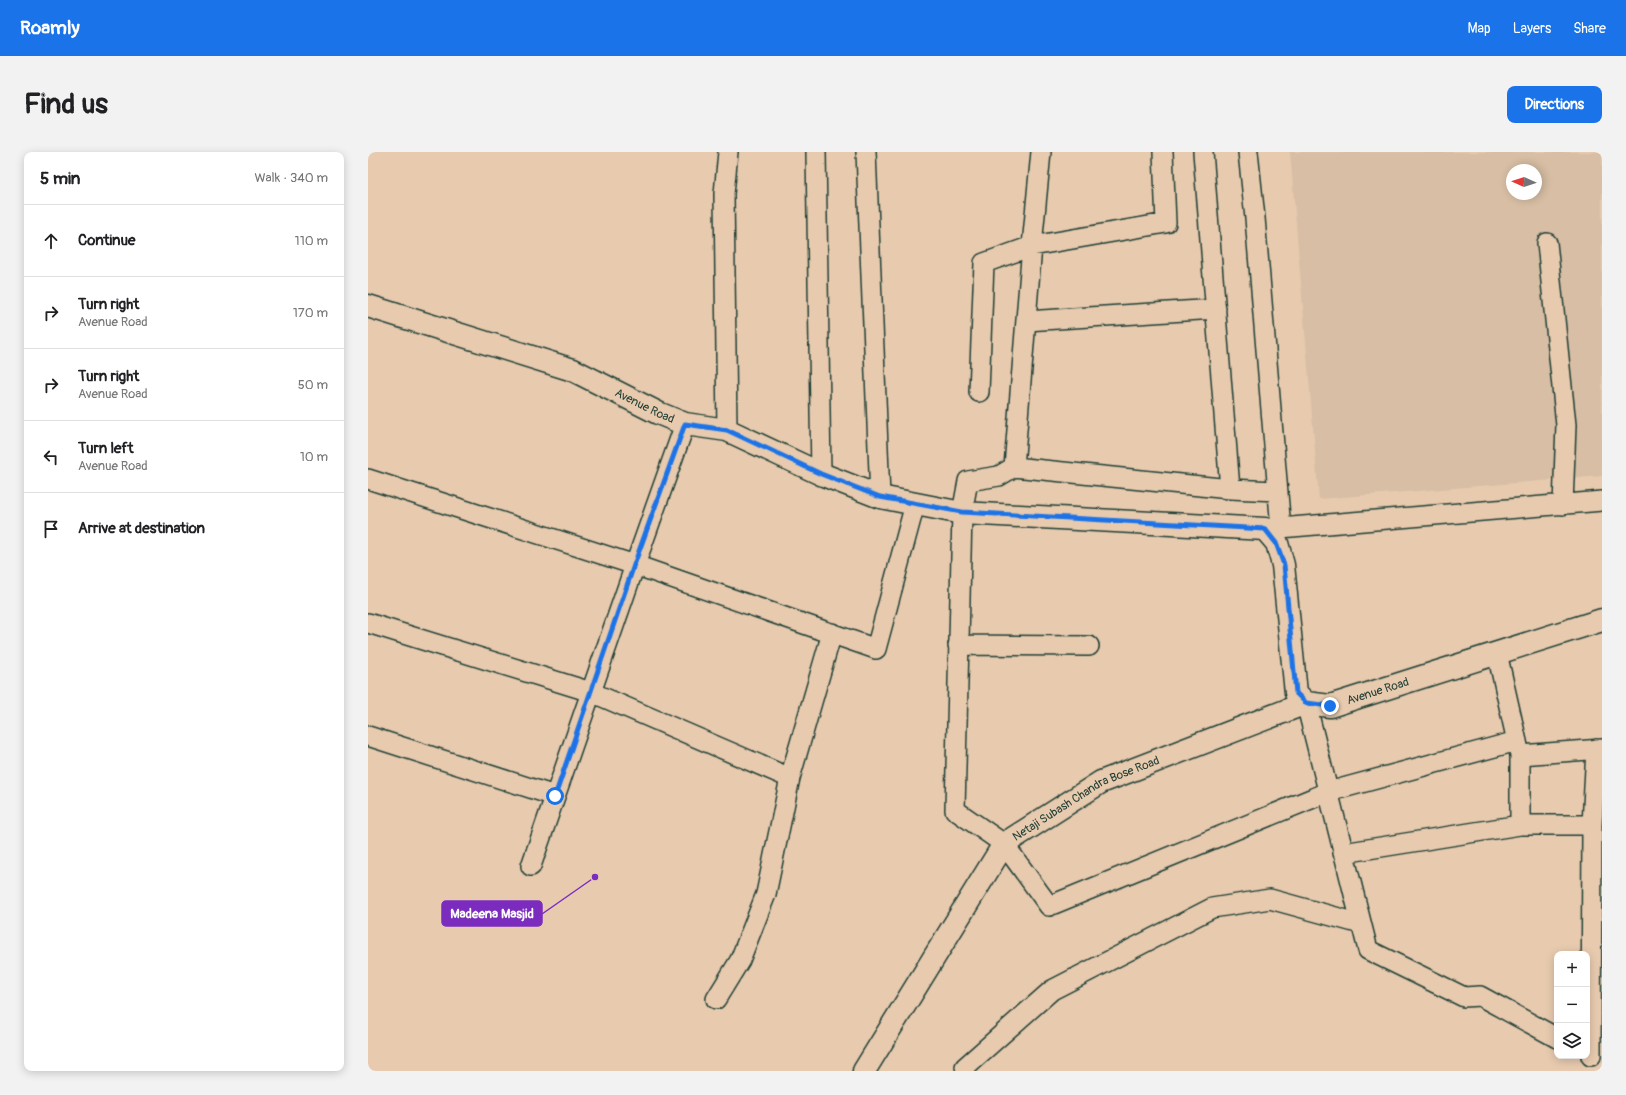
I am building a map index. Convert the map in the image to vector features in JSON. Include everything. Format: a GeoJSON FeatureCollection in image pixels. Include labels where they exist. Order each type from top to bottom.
{"type":"FeatureCollection","features":[{"type":"Feature","properties":{"kind":"main road","name":"Avenue Road"},"geometry":{"type":"LineString","coordinates":[[368,306],[572,370],[658,413],[685,424],[727,430],[821,474],[880,497],[962,512],[1273,529]]}},
{"type":"Feature","properties":{"kind":"main road"},"geometry":{"type":"LineString","coordinates":[[1273,529],[1276,543],[1284,565],[1296,693],[1306,703]]}},
{"type":"Feature","properties":{"kind":"main road","name":"Avenue Road"},"geometry":{"type":"LineString","coordinates":[[1306,703],[1330,706],[1602,620]]}},
{"type":"Feature","properties":{"kind":"main road","name":"Netaji Subash Chandra Bose Road"},"geometry":{"type":"LineString","coordinates":[[864,1071],[1004,844],[1101,782],[1306,703]]}},
{"type":"Feature","properties":{"kind":"street"},"geometry":{"type":"LineString","coordinates":[[727,430],[724,194],[728,152]]}},
{"type":"Feature","properties":{"kind":"street"},"geometry":{"type":"LineString","coordinates":[[816,152],[821,474]]}},
{"type":"Feature","properties":{"kind":"street"},"geometry":{"type":"LineString","coordinates":[[866,152],[880,497]]}},
{"type":"Feature","properties":{"kind":"street"},"geometry":{"type":"LineString","coordinates":[[1014,467],[1041,152]]}},
{"type":"Feature","properties":{"kind":"street"},"geometry":{"type":"LineString","coordinates":[[979,392],[984,263],[1032,246],[1166,223],[1163,152]]}},
{"type":"Feature","properties":{"kind":"street"},"geometry":{"type":"LineString","coordinates":[[1203,152],[1230,489]]}},
{"type":"Feature","properties":{"kind":"street"},"geometry":{"type":"LineString","coordinates":[[1248,152],[1278,490],[1273,529],[1602,501]]}},
{"type":"Feature","properties":{"kind":"street"},"geometry":{"type":"LineString","coordinates":[[1547,243],[1566,425],[1563,505]]}},
{"type":"Feature","properties":{"kind":"street"},"geometry":{"type":"LineString","coordinates":[[1026,321],[1216,309]]}},
{"type":"Feature","properties":{"kind":"street"},"geometry":{"type":"LineString","coordinates":[[531,866],[634,565],[685,424]]}},
{"type":"Feature","properties":{"kind":"street"},"geometry":{"type":"LineString","coordinates":[[1278,490],[1230,489],[1014,467],[999,476],[968,481],[962,512],[955,810],[1004,844],[1049,906],[1328,792],[1518,748],[1599,749],[1592,825],[1597,872],[1593,1057]]}},
{"type":"Feature","properties":{"kind":"street"},"geometry":{"type":"LineString","coordinates":[[368,479],[634,565],[876,649],[915,504]]}},
{"type":"Feature","properties":{"kind":"street"},"geometry":{"type":"LineString","coordinates":[[368,623],[591,692],[790,778]]}},
{"type":"Feature","properties":{"kind":"street"},"geometry":{"type":"LineString","coordinates":[[716,999],[740,960],[766,894],[790,778],[832,633]]}},
{"type":"Feature","properties":{"kind":"street"},"geometry":{"type":"LineString","coordinates":[[958,645],[1089,646]]}},
{"type":"Feature","properties":{"kind":"street"},"geometry":{"type":"LineString","coordinates":[[1497,653],[1518,748],[1520,825]]}},
{"type":"Feature","properties":{"kind":"street"},"geometry":{"type":"LineString","coordinates":[[1306,703],[1368,950],[1464,997],[1480,996],[1554,1036]]}},
{"type":"Feature","properties":{"kind":"street"},"geometry":{"type":"LineString","coordinates":[[368,736],[555,796]]}},
{"type":"Feature","properties":{"kind":"street"},"geometry":{"type":"LineString","coordinates":[[1343,853],[1520,825],[1592,825]]}},
{"type":"Feature","properties":{"kind":"street"},"geometry":{"type":"LineString","coordinates":[[965,1067],[1052,990],[1212,908],[1270,899],[1361,924]]}},
{"type":"Feature","properties":{"kind":"shaded area"},"geometry":{"type":"Polygon","coordinates":[[[1290,152],[1602,152],[1602,476],[1319,499],[1290,152]]]}},
{"type":"Feature","properties":{"kind":"place","name":"Madeena Masjid"},"geometry":{"type":"Point","coordinates":[595,877]}},
{"type":"Feature","properties":{"kind":"route"},"geometry":{"type":"LineString","coordinates":[[555,796],[634,565],[685,424],[727,430],[821,474],[880,497],[915,504],[962,512],[1265,529],[1276,543],[1284,565],[1296,693],[1306,703],[1330,706]]}}]}
